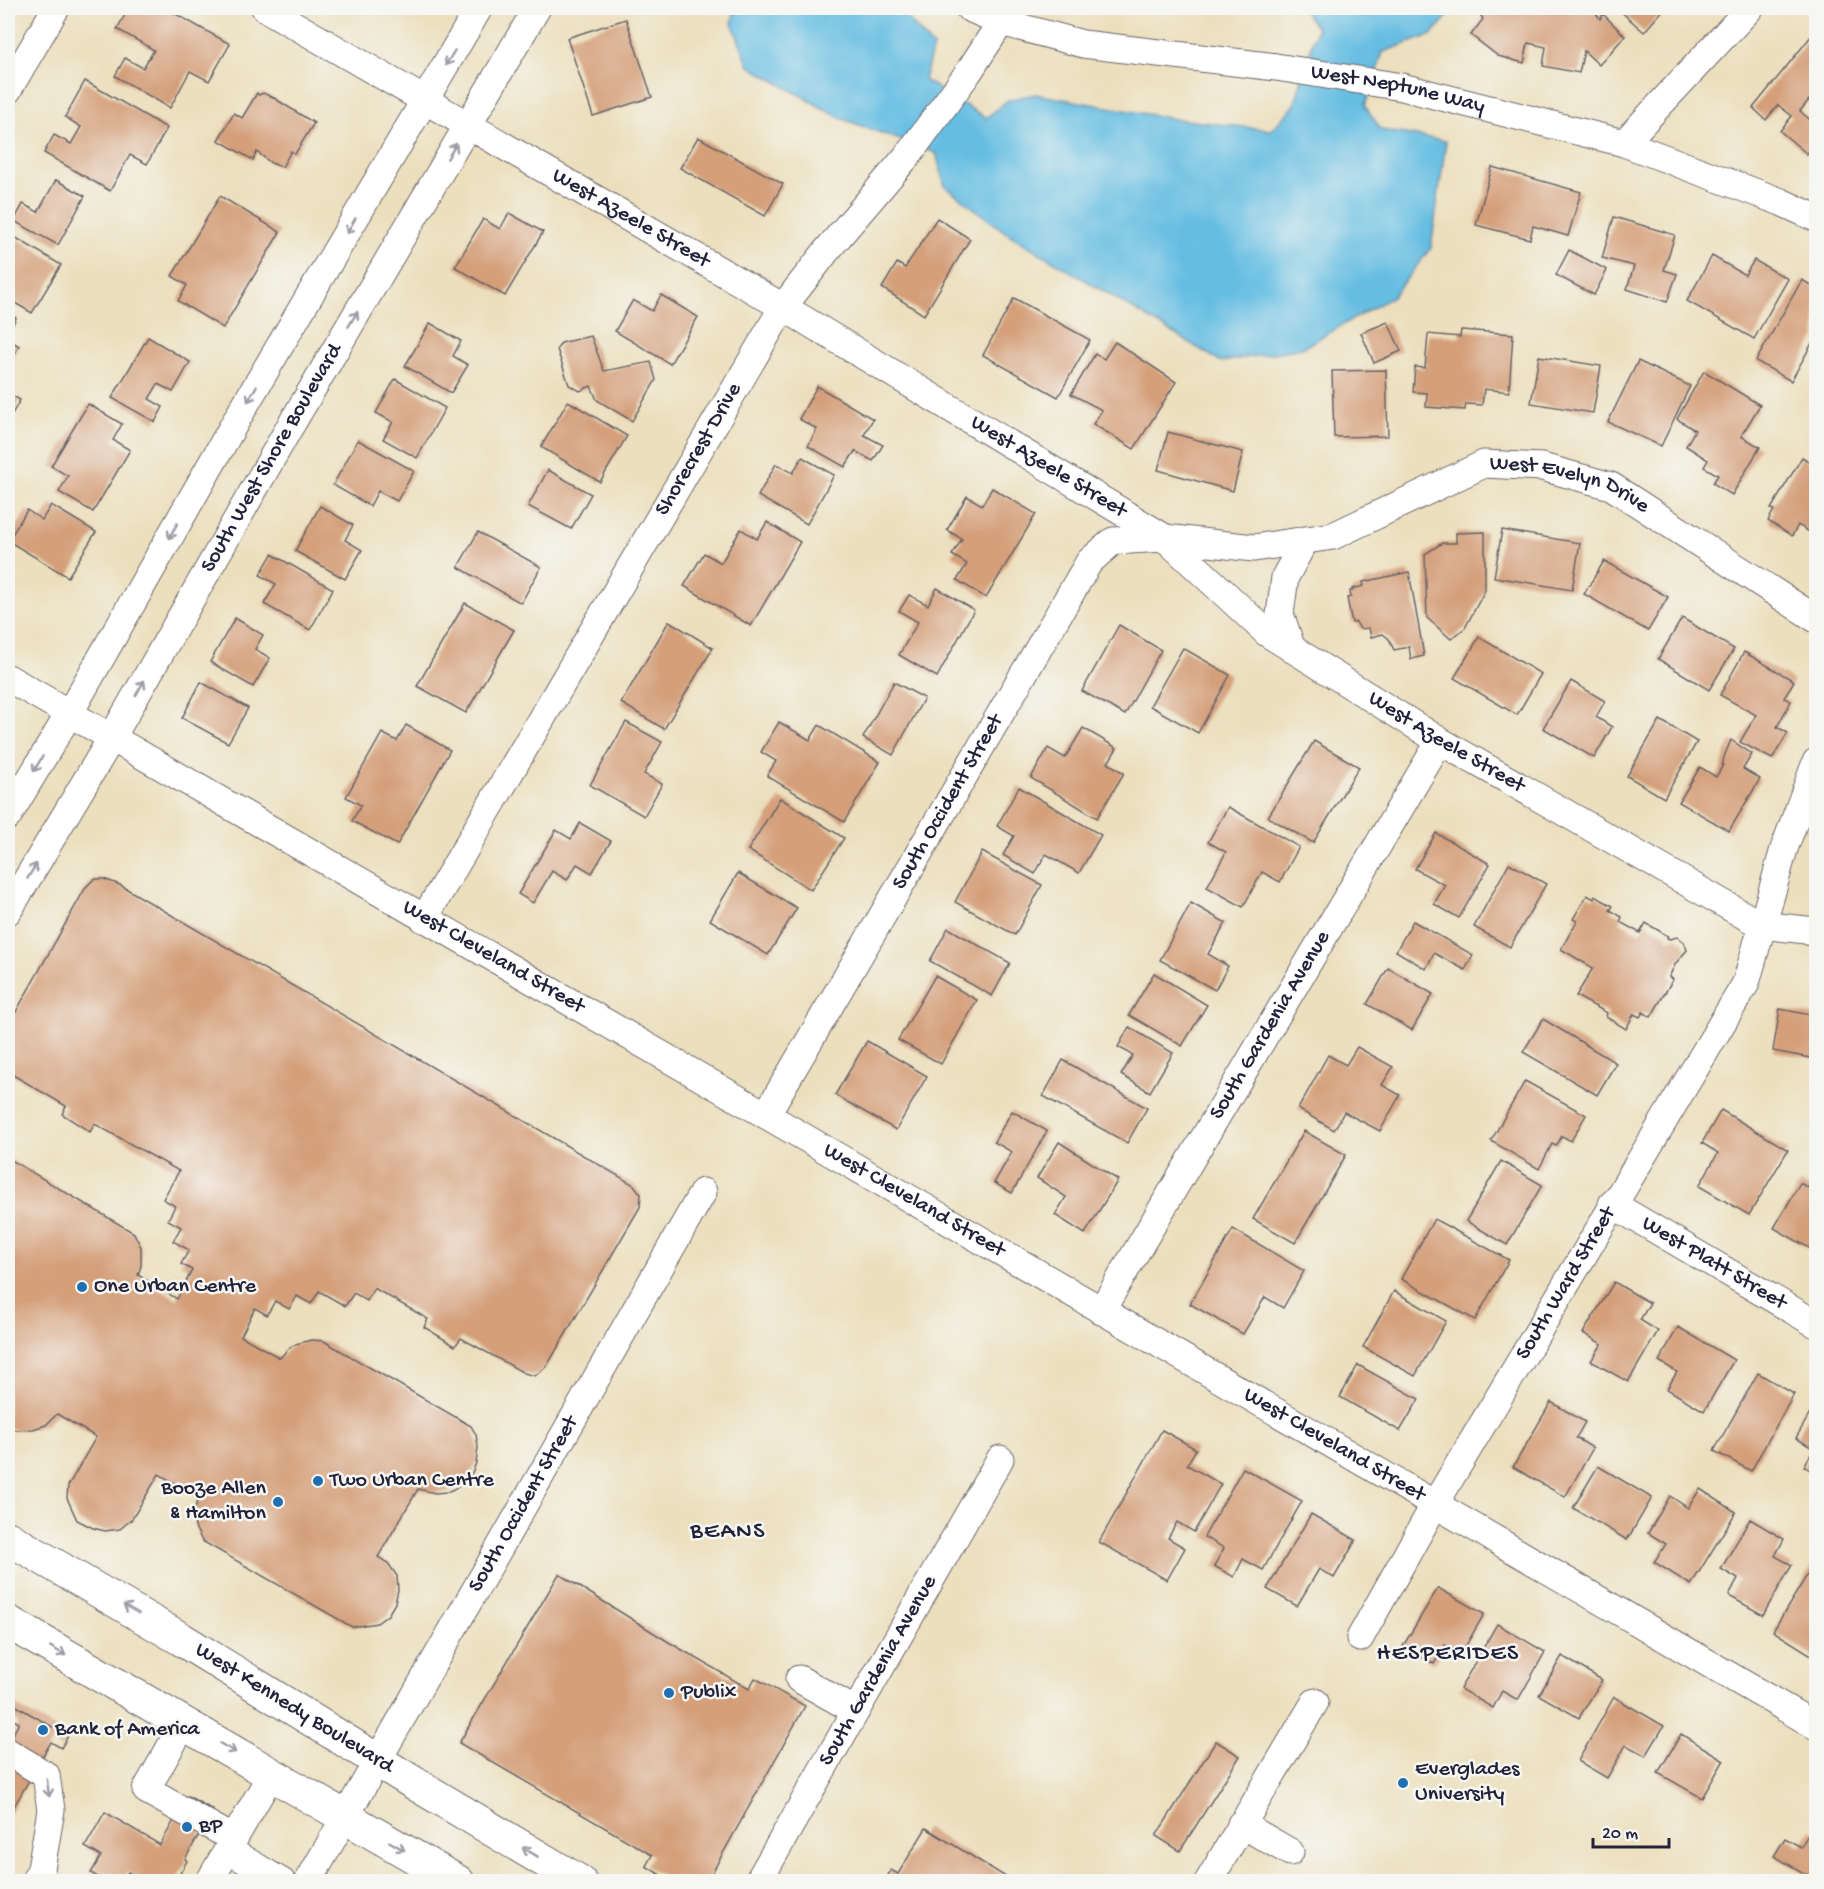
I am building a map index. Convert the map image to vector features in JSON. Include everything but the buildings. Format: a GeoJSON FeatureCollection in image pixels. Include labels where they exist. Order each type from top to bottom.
{"type":"FeatureCollection","features":[{"type":"Feature","properties":{"kind":"main road","name":"West Kennedy Boulevard"},"geometry":{"type":"LineString","coordinates":[[8,1538],[181,1639],[580,1881]]}},
{"type":"Feature","properties":{"kind":"main road"},"geometry":{"type":"LineString","coordinates":[[8,1622],[458,1881]]}},
{"type":"Feature","properties":{"kind":"street"},"geometry":{"type":"LineString","coordinates":[[8,90],[56,8]]}},
{"type":"Feature","properties":{"kind":"street","name":"West Azeele Street"},"geometry":{"type":"LineString","coordinates":[[265,8],[783,307],[1166,538],[1267,633],[1440,741],[1761,925],[1806,930],[1816,934]]}},
{"type":"Feature","properties":{"kind":"street"},"geometry":{"type":"LineString","coordinates":[[8,816],[69,714],[245,405],[479,8]]}},
{"type":"Feature","properties":{"kind":"street","name":"South West Shore Boulevard"},"geometry":{"type":"LineString","coordinates":[[8,911],[111,739],[288,430],[537,8]]}},
{"type":"Feature","properties":{"kind":"street","name":"West Neptune Way"},"geometry":{"type":"LineString","coordinates":[[969,8],[1007,15],[1083,44],[1276,67],[1402,87],[1624,143],[1781,202],[1816,218]]}},
{"type":"Feature","properties":{"kind":"street"},"geometry":{"type":"LineString","coordinates":[[1624,143],[1750,8]]}},
{"type":"Feature","properties":{"kind":"street","name":"Shorecrest Drive"},"geometry":{"type":"LineString","coordinates":[[424,919],[783,307],[828,249],[908,155],[1007,15]]}},
{"type":"Feature","properties":{"kind":"street","name":"West Evelyn Drive"},"geometry":{"type":"LineString","coordinates":[[1166,538],[1254,548],[1333,536],[1484,464],[1542,467],[1611,486],[1816,619]]}},
{"type":"Feature","properties":{"kind":"street","name":"South Occident Street"},"geometry":{"type":"LineString","coordinates":[[766,1115],[1089,562],[1113,541],[1166,538]]}},
{"type":"Feature","properties":{"kind":"street"},"geometry":{"type":"LineString","coordinates":[[1292,649],[1280,614],[1285,577],[1305,540]]}},
{"type":"Feature","properties":{"kind":"street","name":"West Cleveland Street"},"geometry":{"type":"LineString","coordinates":[[8,678],[766,1115],[1816,1726]]}},
{"type":"Feature","properties":{"kind":"street","name":"South Gardenia Avenue"},"geometry":{"type":"LineString","coordinates":[[1101,1311],[1440,741]]}},
{"type":"Feature","properties":{"kind":"street","name":"South Ward Street"},"geometry":{"type":"LineString","coordinates":[[1360,1638],[1435,1504],[1746,983],[1784,849],[1816,762]]}},
{"type":"Feature","properties":{"kind":"street","name":"South Occident Street"},"geometry":{"type":"LineString","coordinates":[[308,1881],[347,1817],[703,1192]]}},
{"type":"Feature","properties":{"kind":"street","name":"West Platt Street"},"geometry":{"type":"LineString","coordinates":[[1612,1204],[1816,1324]]}},
{"type":"Feature","properties":{"kind":"street","name":"South Gardenia Avenue"},"geometry":{"type":"LineString","coordinates":[[758,1881],[1000,1459]]}},
{"type":"Feature","properties":{"kind":"street"},"geometry":{"type":"LineString","coordinates":[[799,1678],[856,1711]]}},
{"type":"Feature","properties":{"kind":"street"},"geometry":{"type":"LineString","coordinates":[[1208,1881],[1316,1702]]}},
{"type":"Feature","properties":{"kind":"street"},"geometry":{"type":"LineString","coordinates":[[184,1723],[146,1791],[231,1845],[282,1881]]}},
{"type":"Feature","properties":{"kind":"street"},"geometry":{"type":"LineString","coordinates":[[8,1752],[46,1775],[51,1810],[41,1869],[34,1881]]}},
{"type":"Feature","properties":{"kind":"street"},"geometry":{"type":"LineString","coordinates":[[209,1881],[272,1773]]}},
{"type":"Feature","properties":{"kind":"street"},"geometry":{"type":"LineString","coordinates":[[1241,1824],[1290,1852]]}},
{"type":"Feature","properties":{"kind":"water"},"geometry":{"type":"Polygon","coordinates":[[[735,8],[898,8],[933,47],[924,80],[986,118],[1008,100],[1035,94],[1175,119],[1271,130],[1294,106],[1317,28],[1302,8],[1455,8],[1431,35],[1383,52],[1365,106],[1381,130],[1446,141],[1431,248],[1392,297],[1302,348],[1221,362],[1005,232],[945,186],[936,153],[840,118],[749,66],[732,23],[735,8]]]}},
{"type":"Feature","properties":{"kind":"place","name":"One Urban Centre"},"geometry":{"type":"Point","coordinates":[82,1287]}},
{"type":"Feature","properties":{"kind":"place","name":"Two Urban Centre"},"geometry":{"type":"Point","coordinates":[318,1481]}},
{"type":"Feature","properties":{"kind":"place","name":"Booze Allen & Hamilton"},"geometry":{"type":"Point","coordinates":[278,1502]}},
{"type":"Feature","properties":{"kind":"place","name":"Publix"},"geometry":{"type":"Point","coordinates":[669,1693]}},
{"type":"Feature","properties":{"kind":"place","name":"Bank of America"},"geometry":{"type":"Point","coordinates":[43,1730]}},
{"type":"Feature","properties":{"kind":"place","name":"Everglades University"},"geometry":{"type":"Point","coordinates":[1403,1783]}},
{"type":"Feature","properties":{"kind":"place","name":"BP"},"geometry":{"type":"Point","coordinates":[187,1827]}},
{"type":"Feature","properties":{"kind":"district","name":"BEANS"},"geometry":{"type":"Point","coordinates":[728,1532]}},
{"type":"Feature","properties":{"kind":"district","name":"HESPERIDES"},"geometry":{"type":"Point","coordinates":[1448,1654]}}]}
